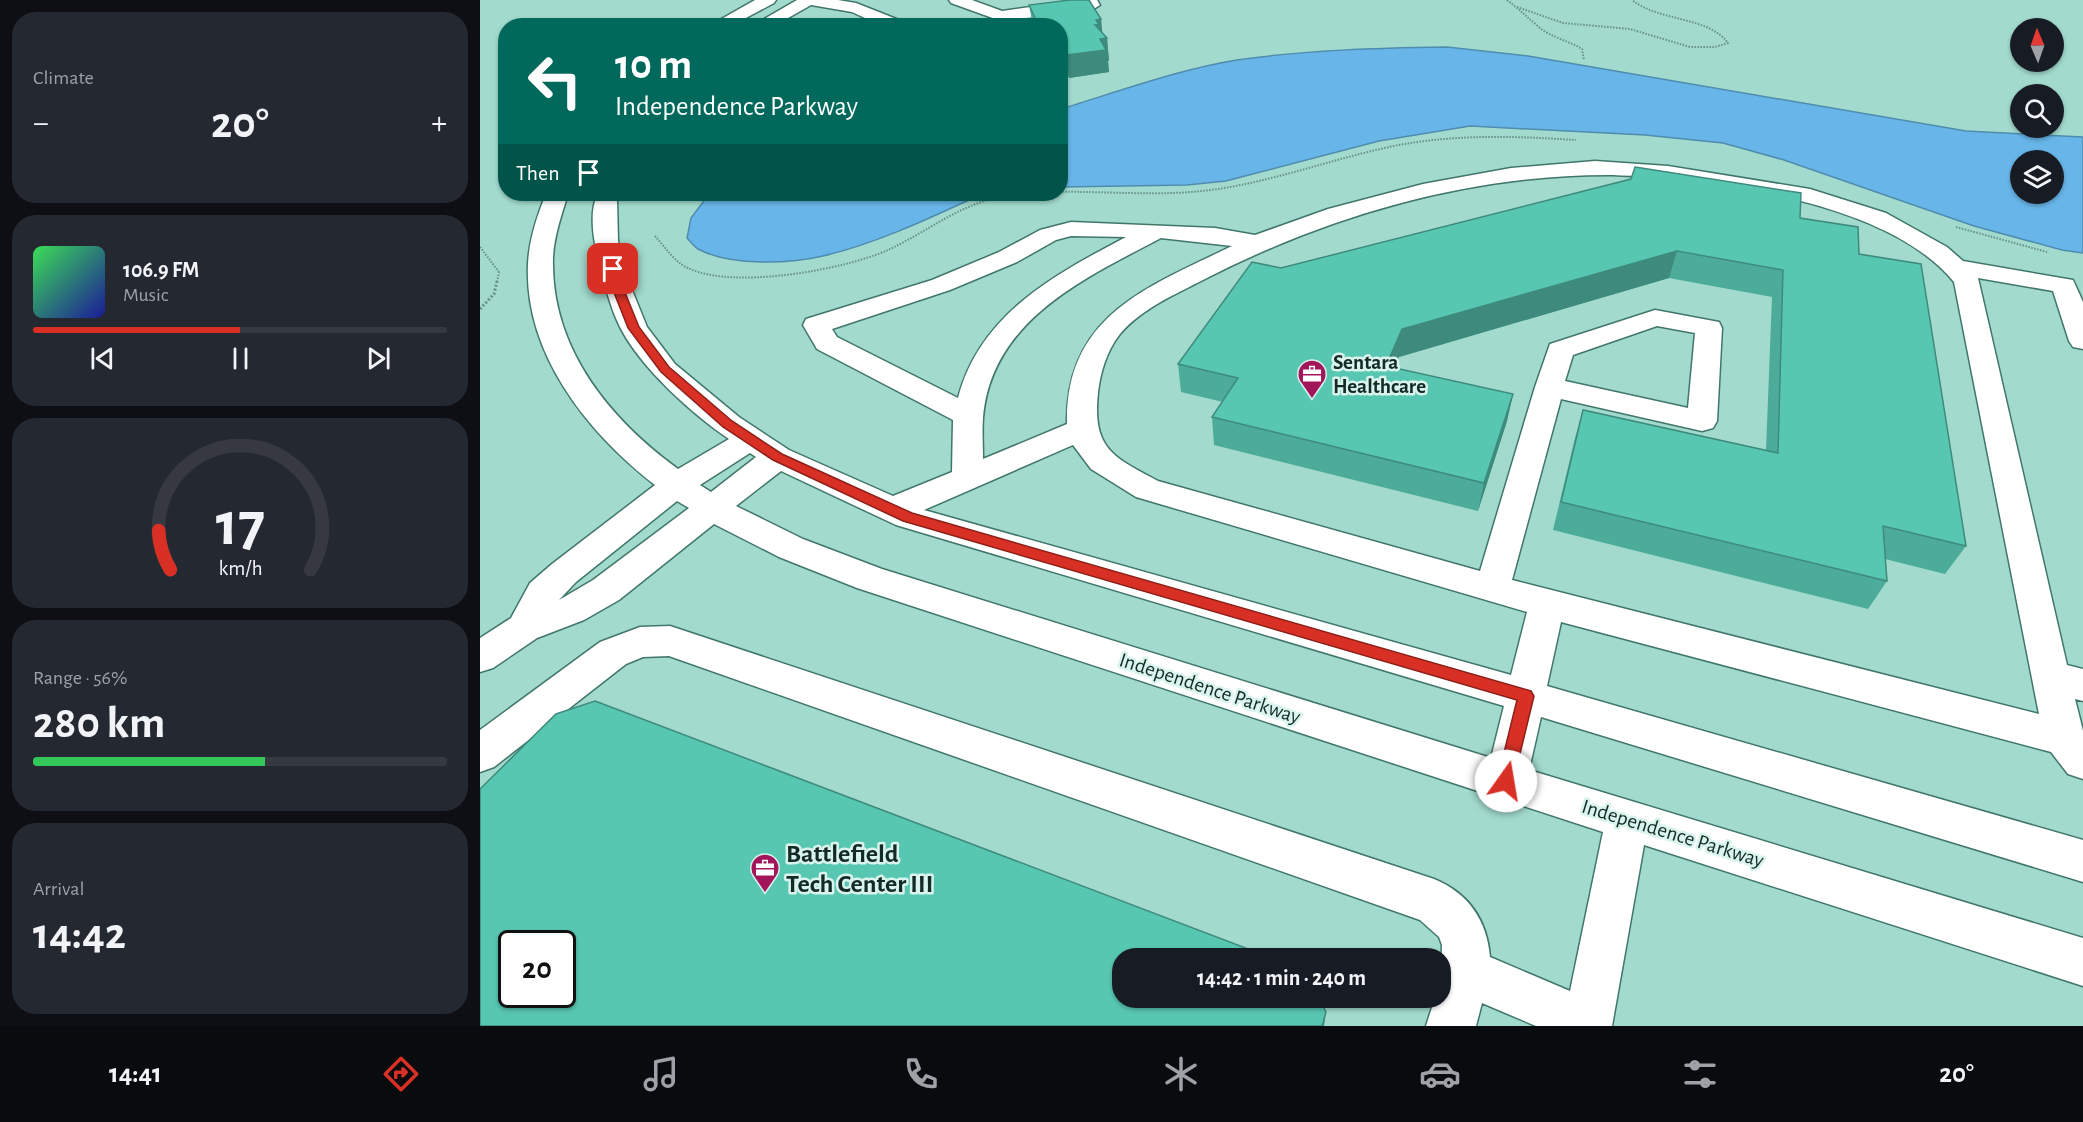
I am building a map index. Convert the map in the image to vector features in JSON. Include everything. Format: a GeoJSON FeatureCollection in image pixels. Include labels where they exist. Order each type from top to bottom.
{"type":"FeatureCollection","features":[{"type":"Feature","properties":{"kind":"street"},"geometry":{"type":"LineString","coordinates":[[733,18],[768,0]]}},
{"type":"Feature","properties":{"kind":"street"},"geometry":{"type":"LineString","coordinates":[[775,18],[809,0],[860,10],[878,18]]}},
{"type":"Feature","properties":{"kind":"street"},"geometry":{"type":"LineString","coordinates":[[957,0],[1000,16],[1092,5],[1089,0]]}},
{"type":"Feature","properties":{"kind":"street"},"geometry":{"type":"LineString","coordinates":[[1038,0],[1062,9]]}},
{"type":"Feature","properties":{"kind":"street"},"geometry":{"type":"LineString","coordinates":[[846,18],[860,10]]}},
{"type":"Feature","properties":{"kind":"street"},"geometry":{"type":"LineString","coordinates":[[1629,167],[1790,190],[1870,214],[1937,252],[1954,267],[1966,280],[2067,681],[2074,750],[1492,589],[1147,489],[1118,474],[1093,453],[1081,430],[1087,374],[1096,350],[1113,325],[1172,286],[1256,243],[1307,224],[1431,190],[1522,174],[1629,167]]}},
{"type":"Feature","properties":{"kind":"street","name":"Independence Parkway"},"geometry":{"type":"LineString","coordinates":[[555,201],[546,228],[540,262],[542,301],[553,337],[570,374],[603,419],[641,458],[676,485],[762,537],[841,570],[2083,962]]}},
{"type":"Feature","properties":{"kind":"street"},"geometry":{"type":"LineString","coordinates":[[606,201],[606,241],[619,290],[634,328],[665,370],[728,424],[764,448],[892,510],[908,517],[1526,696],[2083,861]]}},
{"type":"Feature","properties":{"kind":"street"},"geometry":{"type":"LineString","coordinates":[[968,416],[827,343],[816,325],[941,285],[1008,257],[1057,232],[1071,229],[1215,235],[1256,243]]}},
{"type":"Feature","properties":{"kind":"street"},"geometry":{"type":"LineString","coordinates":[[968,478],[968,416],[980,370],[1002,335],[1024,309],[1053,287],[1156,231]]}},
{"type":"Feature","properties":{"kind":"street"},"geometry":{"type":"LineString","coordinates":[[1954,267],[2064,285],[2083,341]]}},
{"type":"Feature","properties":{"kind":"street"},"geometry":{"type":"LineString","coordinates":[[1492,589],[1549,387],[1560,350],[1655,318],[1709,328],[1702,421],[1549,387]]}},
{"type":"Feature","properties":{"kind":"street"},"geometry":{"type":"LineString","coordinates":[[892,510],[1081,430]]}},
{"type":"Feature","properties":{"kind":"street"},"geometry":{"type":"LineString","coordinates":[[524,628],[543,593],[564,573],[676,485],[764,448]]}},
{"type":"Feature","properties":{"kind":"street"},"geometry":{"type":"LineString","coordinates":[[480,657],[524,628],[571,610],[606,590],[712,508],[764,448]]}},
{"type":"Feature","properties":{"kind":"street"},"geometry":{"type":"LineString","coordinates":[[1506,781],[1547,604]]}},
{"type":"Feature","properties":{"kind":"street"},"geometry":{"type":"LineString","coordinates":[[480,754],[613,653],[640,642],[670,640],[1434,902],[1455,922],[1466,941],[1465,971],[1451,1026]]}},
{"type":"Feature","properties":{"kind":"street"},"geometry":{"type":"LineString","coordinates":[[1465,971],[1587,1025],[1628,819]]}},
{"type":"Feature","properties":{"kind":"path"},"geometry":{"type":"LineString","coordinates":[[1507,0],[1541,29],[1568,40],[1582,49],[1584,60]]}},
{"type":"Feature","properties":{"kind":"path"},"geometry":{"type":"LineString","coordinates":[[1517,7],[1571,24],[1620,27],[1647,33],[1679,45],[1708,48],[1728,43],[1719,32],[1642,10],[1632,0]]}},
{"type":"Feature","properties":{"kind":"path"},"geometry":{"type":"LineString","coordinates":[[480,247],[499,272],[494,294],[480,309]]}},
{"type":"Feature","properties":{"kind":"water"},"geometry":{"type":"Polygon","coordinates":[[[1447,47],[1528,56],[1966,131],[2010,133],[2010,138],[2083,137],[2083,253],[2062,250],[1974,226],[1784,160],[1723,143],[1645,135],[1470,126],[1379,141],[1226,181],[1187,185],[1068,187],[1068,107],[1215,64],[1316,52],[1447,47]]]}},
{"type":"Feature","properties":{"kind":"water"},"geometry":{"type":"Polygon","coordinates":[[[704,201],[966,201],[904,229],[844,251],[809,259],[778,262],[728,259],[698,249],[687,238],[691,218],[704,201]]]}},
{"type":"Feature","properties":{"kind":"building"},"geometry":{"type":"Polygon","coordinates":[[[1089,0],[1101,19],[1096,20],[1099,24],[1095,25],[1107,38],[1100,39],[1106,50],[1068,55],[1068,18],[1035,18],[1029,5],[1089,0]]]}},
{"type":"Feature","properties":{"kind":"building","name":"Sentara Healthcare"},"geometry":{"type":"Polygon","coordinates":[[[1635,167],[1801,193],[1800,218],[1858,227],[1859,254],[1921,264],[1966,546],[1883,526],[1887,581],[1561,502],[1583,410],[1778,453],[1783,270],[1677,251],[1402,329],[1386,366],[1513,394],[1484,483],[1212,417],[1238,378],[1178,364],[1252,262],[1281,268],[1631,179],[1635,167]]]}},
{"type":"Feature","properties":{"kind":"building","name":"Battlefield Tech Center III"},"geometry":{"type":"Polygon","coordinates":[[[595,701],[1246,948],[1112,948],[1112,1008],[1324,1008],[1326,1012],[1322,1026],[480,1026],[480,789],[556,714],[595,701]]]}},
{"type":"Feature","properties":{"kind":"place","name":"Sentara Healthcare"},"geometry":{"type":"Point","coordinates":[1312,400]}},
{"type":"Feature","properties":{"kind":"place","name":"Battlefield Tech Center III"},"geometry":{"type":"Point","coordinates":[765,894]}},
{"type":"Feature","properties":{"kind":"route"},"geometry":{"type":"LineString","coordinates":[[613,269],[634,328],[665,370],[728,424],[778,457],[908,517],[1526,696],[1506,781]]}}]}
